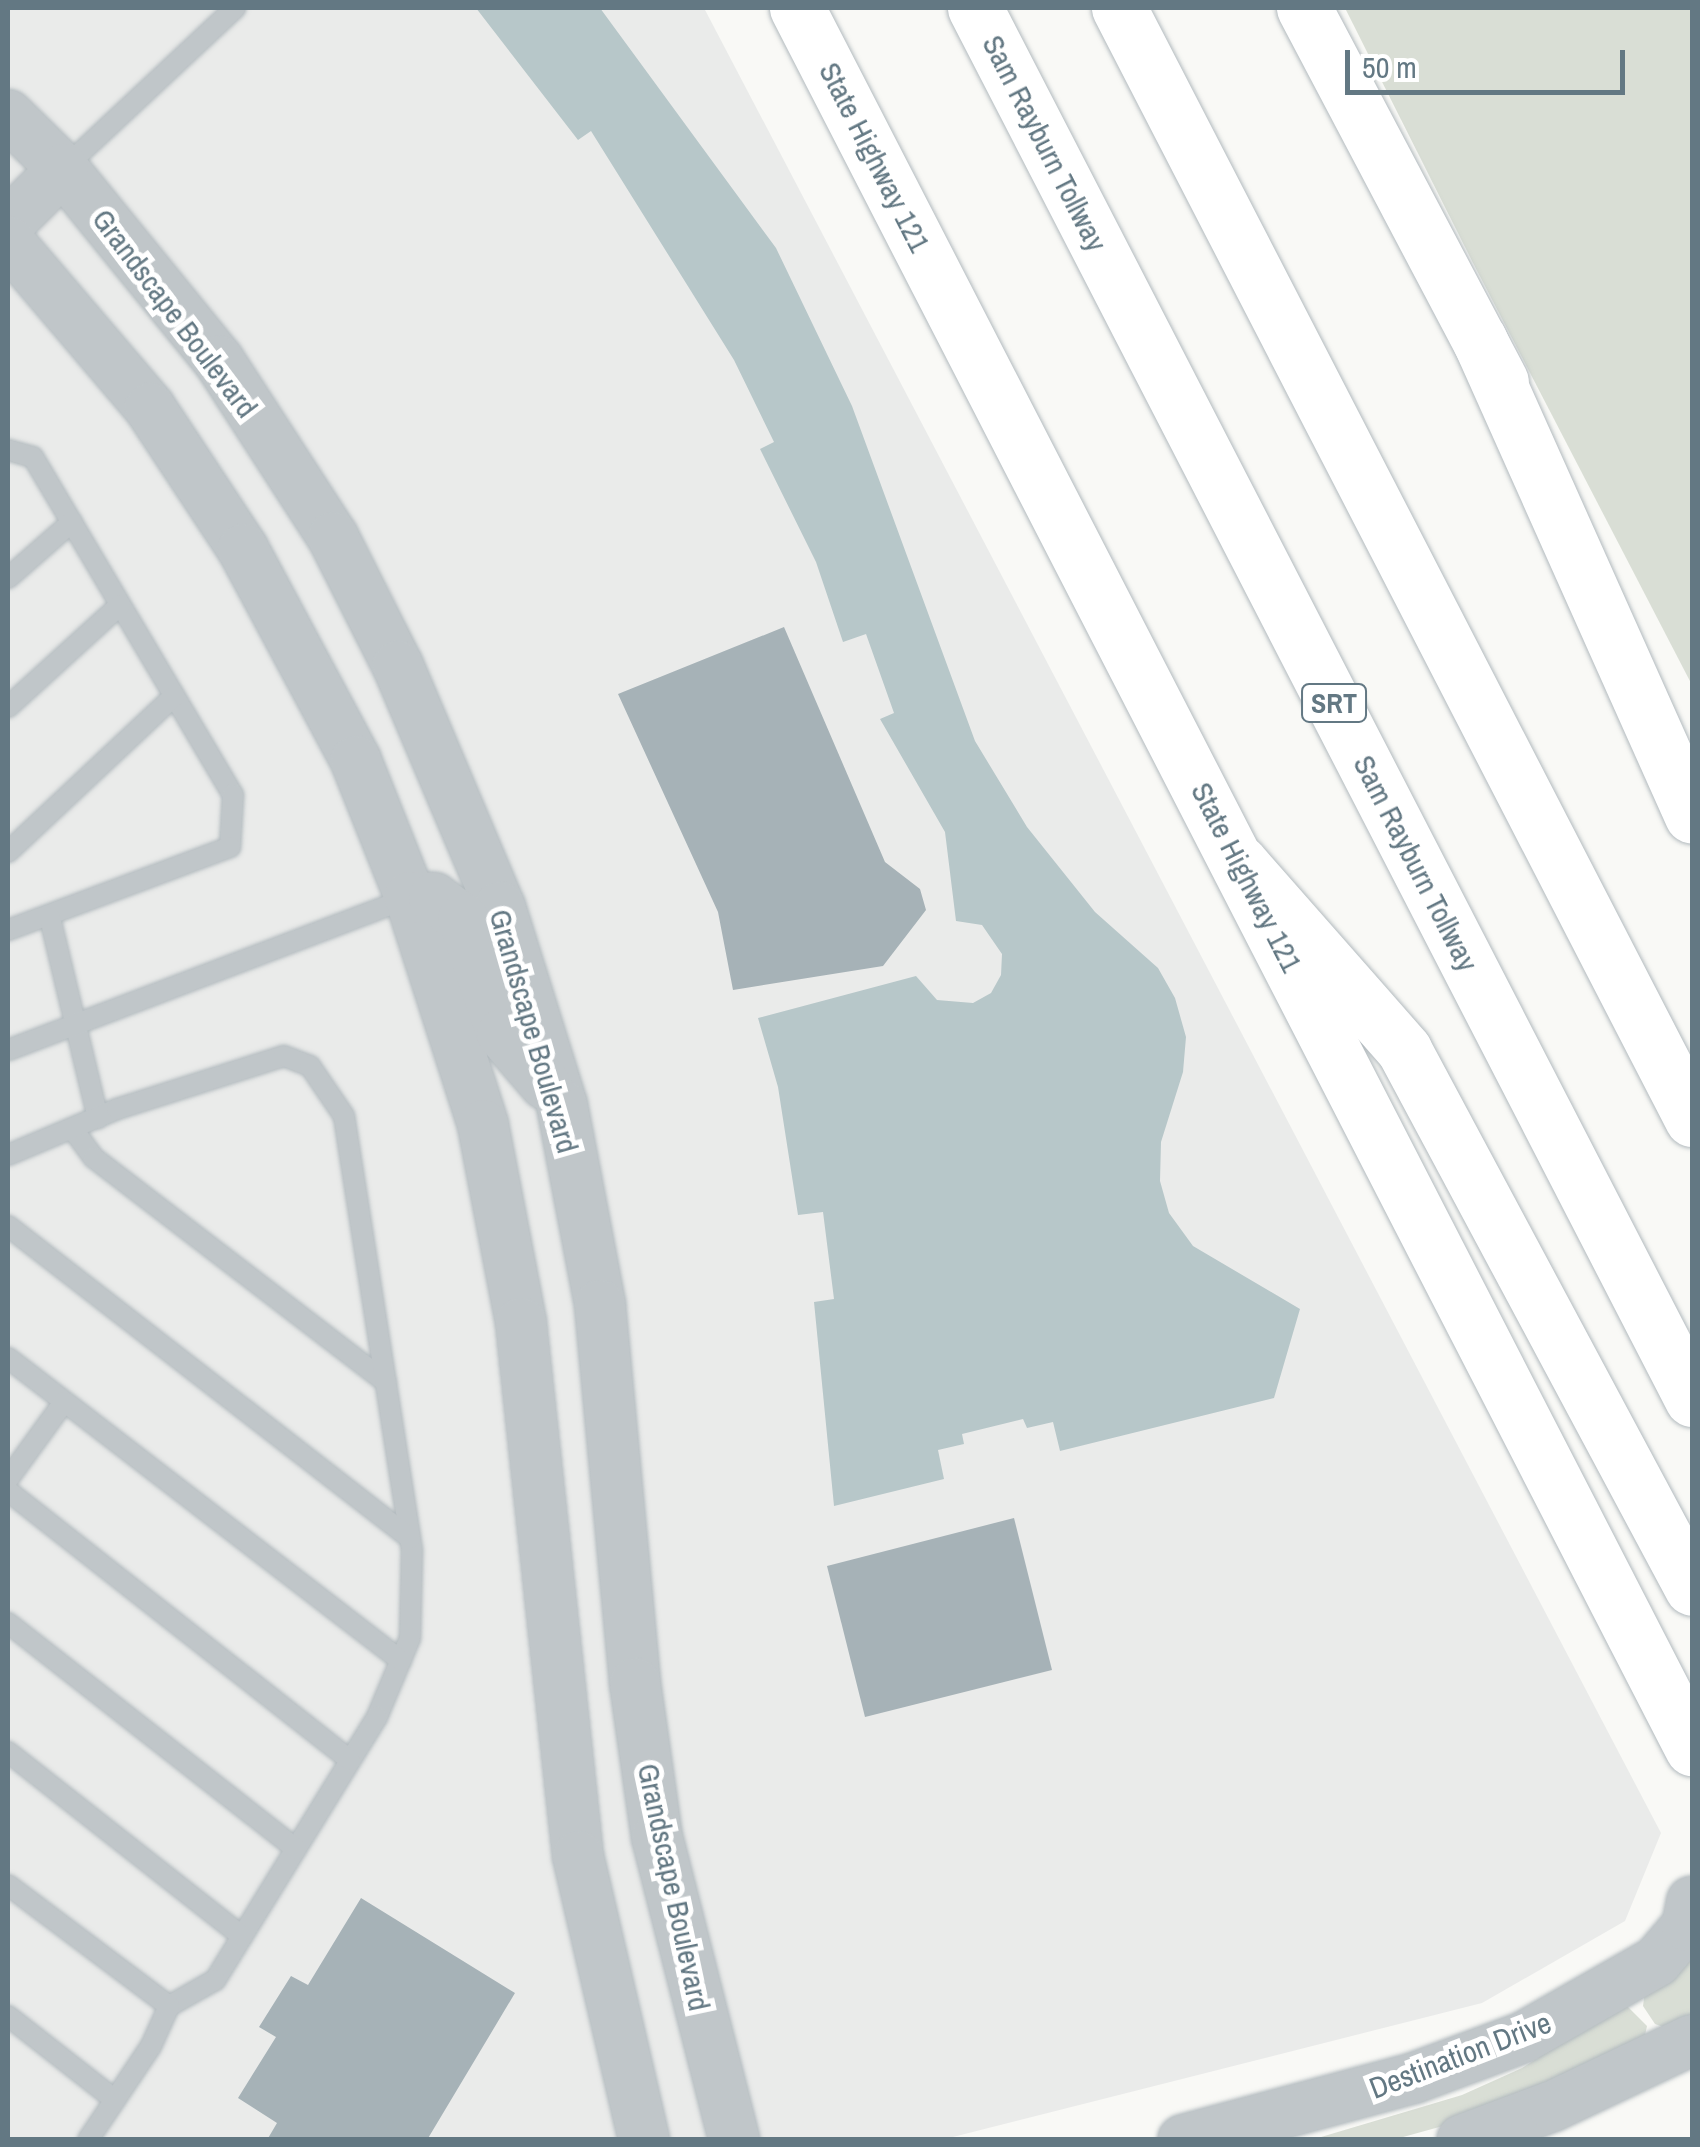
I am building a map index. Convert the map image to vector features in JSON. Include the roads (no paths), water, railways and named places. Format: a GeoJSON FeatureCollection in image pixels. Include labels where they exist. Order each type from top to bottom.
{"type":"FeatureCollection","features":[{"type":"Feature","properties":{"kind":"main road","name":"State Highway 121"},"geometry":{"type":"LineString","coordinates":[[797,8],[1692,1748]]}},
{"type":"Feature","properties":{"kind":"main road","name":"Sam Rayburn Tollway"},"geometry":{"type":"LineString","coordinates":[[975,8],[1692,1398]]}},
{"type":"Feature","properties":{"kind":"main road"},"geometry":{"type":"LineString","coordinates":[[1119,8],[1692,1119]]}},
{"type":"Feature","properties":{"kind":"main road"},"geometry":{"type":"LineString","coordinates":[[1304,8],[1692,753]]}},
{"type":"Feature","properties":{"kind":"main road"},"geometry":{"type":"LineString","coordinates":[[1479,339],[1692,816]]}},
{"type":"Feature","properties":{"kind":"main road"},"geometry":{"type":"LineString","coordinates":[[1240,863],[1404,1050],[1692,1588]]}},
{"type":"Feature","properties":{"kind":"street","name":"Grandscape Boulevard"},"geometry":{"type":"LineString","coordinates":[[8,115],[64,169],[219,360],[333,538],[398,666],[500,907],[562,1104],[600,1305],[635,1683],[657,1837],[734,2140]]}},
{"type":"Feature","properties":{"kind":"street"},"geometry":{"type":"LineString","coordinates":[[8,224],[64,169]]}},
{"type":"Feature","properties":{"kind":"street"},"geometry":{"type":"LineString","coordinates":[[8,241],[150,408],[243,549],[356,761],[410,897],[482,1124],[521,1322],[578,1856],[644,2140]]}},
{"type":"Feature","properties":{"kind":"street"},"geometry":{"type":"LineString","coordinates":[[410,897],[434,898],[463,918],[502,1034],[562,1104]]}},
{"type":"Feature","properties":{"kind":"street","name":"Destination Drive"},"geometry":{"type":"LineString","coordinates":[[1184,2140],[1414,2078],[1524,2037],[1657,1961],[1687,1926],[1692,1901]]}},
{"type":"Feature","properties":{"kind":"street"},"geometry":{"type":"LineString","coordinates":[[1462,2140],[1554,2106],[1692,2040]]}},
{"type":"Feature","properties":{"kind":"lane"},"geometry":{"type":"LineString","coordinates":[[64,169],[235,8]]}},
{"type":"Feature","properties":{"kind":"lane"},"geometry":{"type":"LineString","coordinates":[[8,450],[33,457],[233,794],[230,847],[50,918],[8,930]]}},
{"type":"Feature","properties":{"kind":"lane"},"geometry":{"type":"LineString","coordinates":[[8,578],[72,522]]}},
{"type":"Feature","properties":{"kind":"lane"},"geometry":{"type":"LineString","coordinates":[[8,706],[120,605]]}},
{"type":"Feature","properties":{"kind":"lane"},"geometry":{"type":"LineString","coordinates":[[8,852],[174,696]]}},
{"type":"Feature","properties":{"kind":"lane"},"geometry":{"type":"LineString","coordinates":[[8,1050],[410,897]]}},
{"type":"Feature","properties":{"kind":"lane"},"geometry":{"type":"LineString","coordinates":[[50,918],[98,1118]]}},
{"type":"Feature","properties":{"kind":"lane"},"geometry":{"type":"LineString","coordinates":[[8,1155],[98,1118],[284,1056],[310,1066],[344,1116],[410,1538],[410,1638],[350,1760],[215,1980],[169,2006],[88,2140]]}},
{"type":"Feature","properties":{"kind":"lane"},"geometry":{"type":"LineString","coordinates":[[72,1128],[108,1170],[386,1382]]}},
{"type":"Feature","properties":{"kind":"lane"},"geometry":{"type":"LineString","coordinates":[[8,1226],[410,1538]]}},
{"type":"Feature","properties":{"kind":"lane"},"geometry":{"type":"LineString","coordinates":[[8,1358],[401,1661]]}},
{"type":"Feature","properties":{"kind":"lane"},"geometry":{"type":"LineString","coordinates":[[8,1479],[64,1402]]}},
{"type":"Feature","properties":{"kind":"lane"},"geometry":{"type":"LineString","coordinates":[[8,1491],[350,1760]]}},
{"type":"Feature","properties":{"kind":"lane"},"geometry":{"type":"LineString","coordinates":[[8,1623],[296,1849]]}},
{"type":"Feature","properties":{"kind":"lane"},"geometry":{"type":"LineString","coordinates":[[8,1752],[242,1936]]}},
{"type":"Feature","properties":{"kind":"lane"},"geometry":{"type":"LineString","coordinates":[[8,1884],[169,2006]]}},
{"type":"Feature","properties":{"kind":"lane"},"geometry":{"type":"LineString","coordinates":[[8,2016],[115,2100]]}}]}
